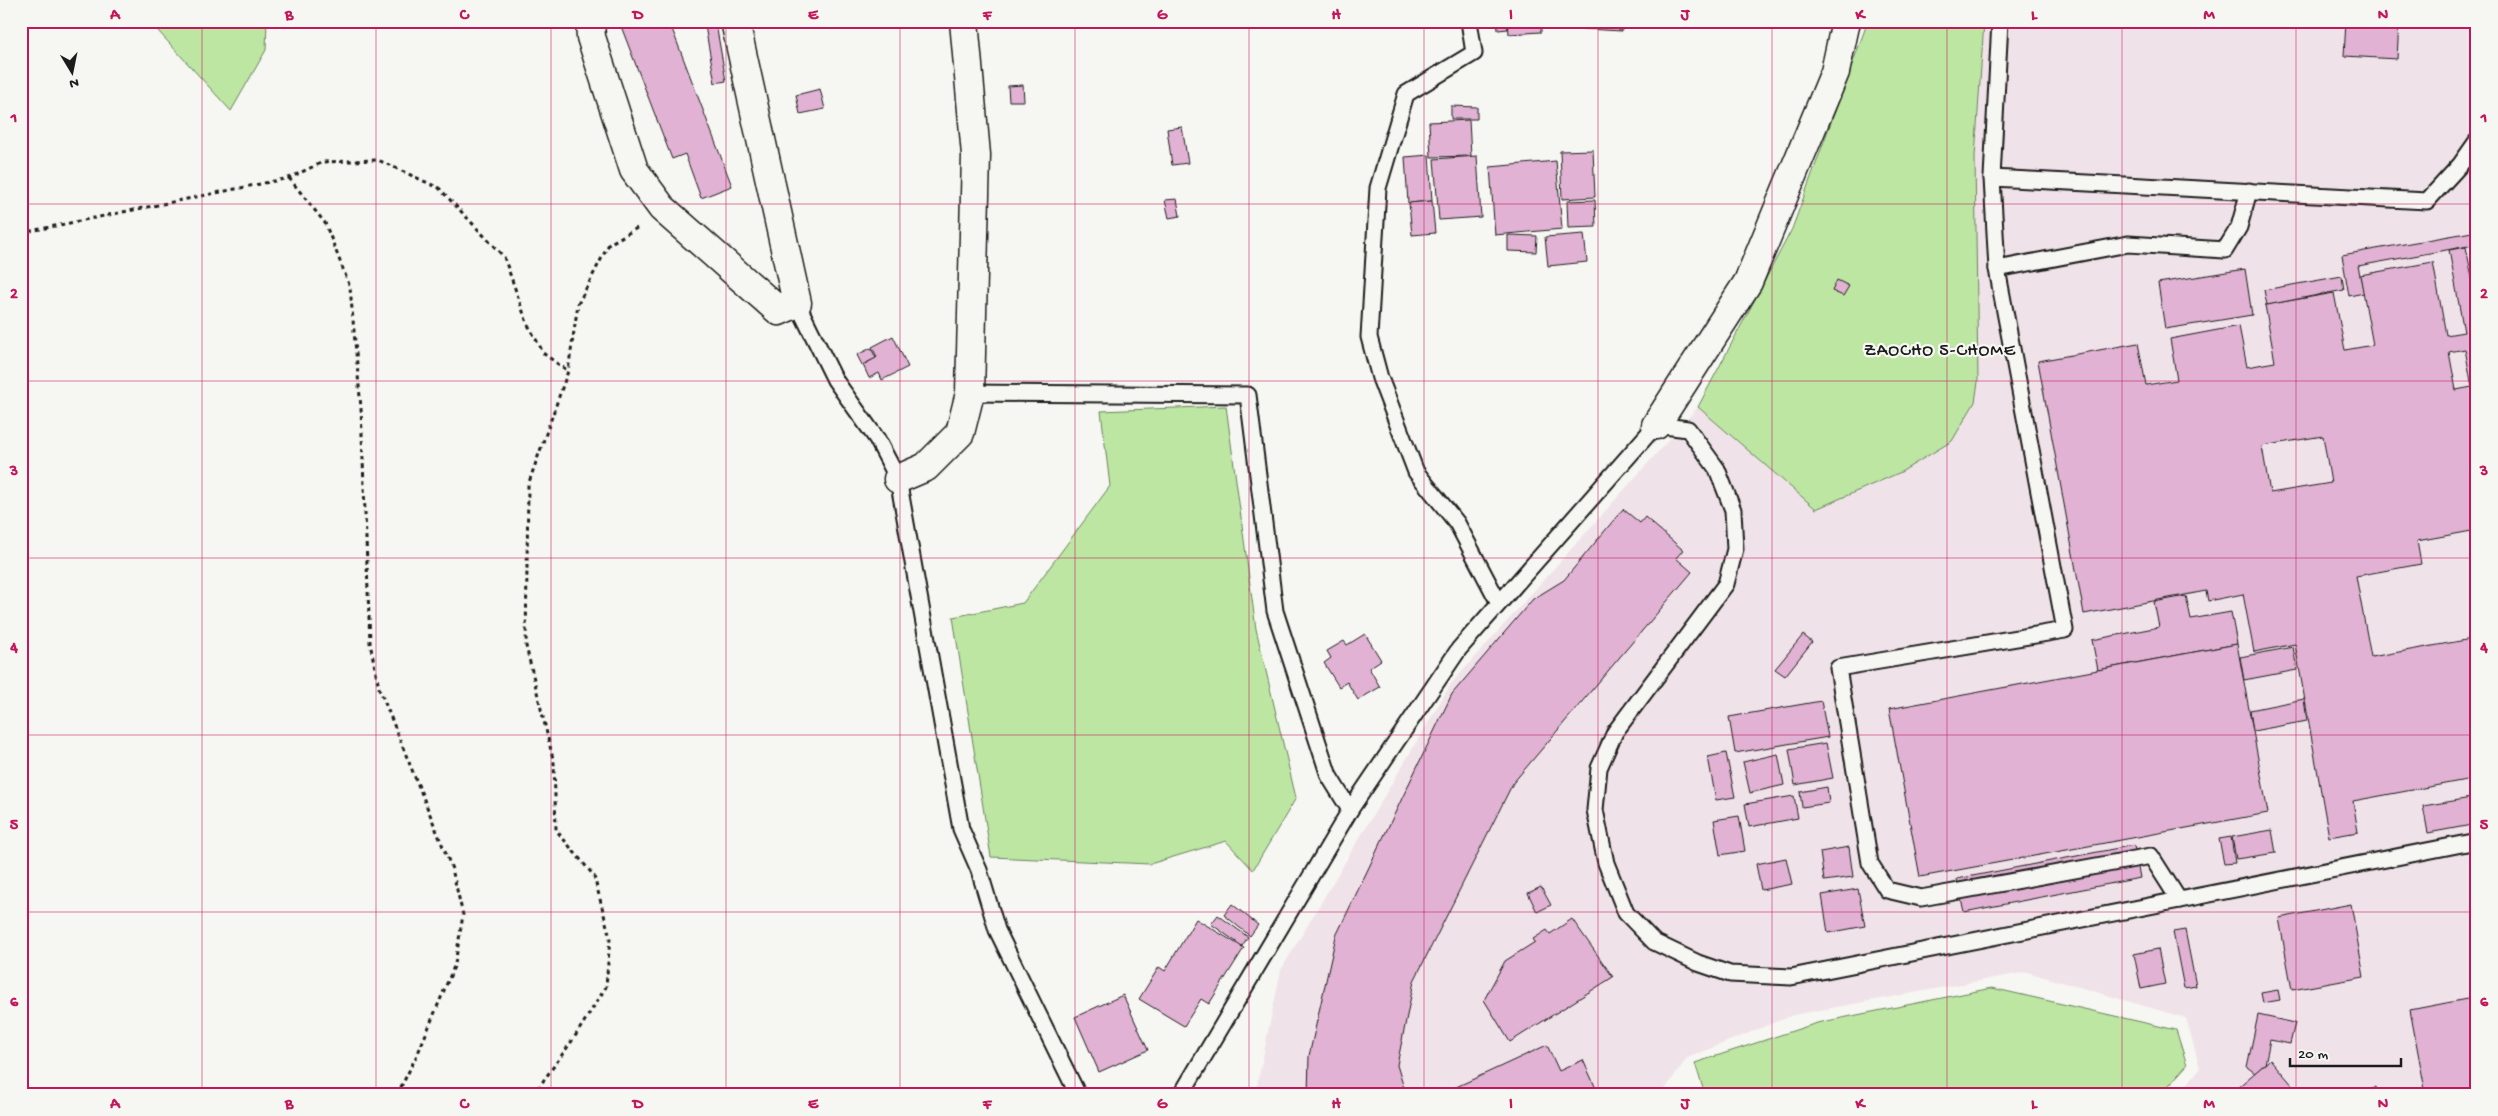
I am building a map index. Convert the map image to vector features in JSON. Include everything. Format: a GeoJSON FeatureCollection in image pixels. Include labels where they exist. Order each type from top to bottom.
{"type":"FeatureCollection","features":[{"type":"Feature","properties":{"kind":"street"},"geometry":{"type":"LineString","coordinates":[[590,21],[591,37],[634,170],[662,208],[779,311],[797,303],[735,21]]}},
{"type":"Feature","properties":{"kind":"street"},"geometry":{"type":"LineString","coordinates":[[898,479],[926,468],[960,433],[970,393],[976,155],[964,21]]}},
{"type":"Feature","properties":{"kind":"street"},"geometry":{"type":"LineString","coordinates":[[1656,425],[1748,282],[1835,72],[1846,21]]}},
{"type":"Feature","properties":{"kind":"lane"},"geometry":{"type":"LineString","coordinates":[[1469,21],[1474,53],[1406,94],[1378,188],[1369,337],[1380,378],[1416,472],[1457,523],[1499,603]]}},
{"type":"Feature","properties":{"kind":"lane"},"geometry":{"type":"LineString","coordinates":[[2000,21],[1992,178],[1997,268],[2065,630],[1838,668],[1870,863],[1887,890],[1921,898],[2150,856],[2179,900]]}},
{"type":"Feature","properties":{"kind":"lane"},"geometry":{"type":"LineString","coordinates":[[1992,178],[2426,201],[2460,165],[2477,141]]}},
{"type":"Feature","properties":{"kind":"lane"},"geometry":{"type":"LineString","coordinates":[[1997,268],[2128,244],[2225,250],[2239,227],[2249,191]]}},
{"type":"Feature","properties":{"kind":"lane"},"geometry":{"type":"LineString","coordinates":[[797,303],[835,380],[877,439],[898,479],[961,829],[979,870],[997,930],[1078,1095]]}},
{"type":"Feature","properties":{"kind":"lane"},"geometry":{"type":"LineString","coordinates":[[970,393],[1248,395],[1275,611],[1329,776],[1350,810]]}},
{"type":"Feature","properties":{"kind":"lane"},"geometry":{"type":"LineString","coordinates":[[1181,1095],[1350,810],[1458,649],[1656,425],[1688,429],[1717,470],[1733,510],[1735,549],[1726,584],[1615,732],[1599,768],[1595,810],[1606,863],[1626,913],[1654,942],[1698,963],[1730,974],[1791,977],[2477,841]]}},
{"type":"Feature","properties":{"kind":"path"},"geometry":{"type":"LineString","coordinates":[[21,233],[289,178],[322,162],[378,160],[439,188],[504,257],[527,323],[544,354],[568,372]]}},
{"type":"Feature","properties":{"kind":"path"},"geometry":{"type":"LineString","coordinates":[[289,178],[326,223],[350,286],[361,408],[370,644],[379,688],[452,869],[463,915],[455,964],[418,1053],[397,1095]]}},
{"type":"Feature","properties":{"kind":"path"},"geometry":{"type":"LineString","coordinates":[[533,1095],[574,1038],[606,988],[610,938],[594,876],[556,830],[554,762],[526,646],[528,485],[568,372],[578,304],[609,244],[640,226],[662,208]]}},
{"type":"Feature","properties":{"kind":"shaded area"},"geometry":{"type":"Polygon","coordinates":[[[1984,21],[2477,21],[2477,1095],[2179,1095],[2200,1068],[2186,1018],[2027,972],[1793,1015],[1687,1058],[1661,1095],[1255,1095],[1281,970],[1451,684],[1698,407],[1816,509],[1975,157],[1984,21]]]}},
{"type":"Feature","properties":{"kind":"green space"},"geometry":{"type":"Polygon","coordinates":[[[149,21],[267,21],[266,50],[231,111],[149,21]]]}},
{"type":"Feature","properties":{"kind":"green space"},"geometry":{"type":"Polygon","coordinates":[[[1868,21],[1984,21],[1975,157],[1978,382],[1975,402],[1952,441],[1901,472],[1816,509],[1698,407],[1792,229],[1868,21]]]}},
{"type":"Feature","properties":{"kind":"green space"},"geometry":{"type":"Polygon","coordinates":[[[1226,406],[1256,629],[1296,798],[1253,870],[1226,841],[1150,864],[991,857],[953,617],[1023,603],[1110,486],[1101,411],[1226,406]]]}},
{"type":"Feature","properties":{"kind":"green space"},"geometry":{"type":"Polygon","coordinates":[[[1992,988],[2176,1030],[2187,1065],[2160,1095],[1705,1095],[1695,1063],[1817,1023],[1992,988]]]}},
{"type":"Feature","properties":{"kind":"building"},"geometry":{"type":"Polygon","coordinates":[[[619,21],[669,21],[732,186],[701,198],[685,154],[672,159],[619,21]]]}},
{"type":"Feature","properties":{"kind":"building"},"geometry":{"type":"Polygon","coordinates":[[[1497,21],[1507,21],[1508,29],[1498,30],[1497,21]]]}},
{"type":"Feature","properties":{"kind":"building"},"geometry":{"type":"Polygon","coordinates":[[[1508,21],[1541,21],[1541,32],[1509,34],[1508,21]]]}},
{"type":"Feature","properties":{"kind":"building"},"geometry":{"type":"Polygon","coordinates":[[[1549,21],[1622,21],[1622,31],[1549,27],[1549,21]]]}},
{"type":"Feature","properties":{"kind":"building"},"geometry":{"type":"Polygon","coordinates":[[[2346,21],[2399,21],[2397,59],[2344,56],[2346,21]]]}},
{"type":"Feature","properties":{"kind":"building"},"geometry":{"type":"Polygon","coordinates":[[[716,24],[726,81],[715,83],[705,26],[716,24]]]}},
{"type":"Feature","properties":{"kind":"building"},"geometry":{"type":"Polygon","coordinates":[[[1023,85],[1024,101],[1009,101],[1008,86],[1023,85]]]}},
{"type":"Feature","properties":{"kind":"building"},"geometry":{"type":"Polygon","coordinates":[[[820,89],[825,109],[800,114],[796,95],[820,89]]]}},
{"type":"Feature","properties":{"kind":"building"},"geometry":{"type":"Polygon","coordinates":[[[1451,106],[1477,107],[1477,119],[1451,119],[1451,106]]]}},
{"type":"Feature","properties":{"kind":"building"},"geometry":{"type":"Polygon","coordinates":[[[1469,120],[1471,156],[1431,157],[1429,122],[1469,120]]]}},
{"type":"Feature","properties":{"kind":"building"},"geometry":{"type":"Polygon","coordinates":[[[1182,127],[1188,163],[1172,165],[1167,129],[1182,127]]]}},
{"type":"Feature","properties":{"kind":"building"},"geometry":{"type":"Polygon","coordinates":[[[1593,150],[1595,197],[1562,199],[1560,151],[1593,150]]]}},
{"type":"Feature","properties":{"kind":"building"},"geometry":{"type":"Polygon","coordinates":[[[1429,155],[1432,201],[1408,203],[1405,157],[1429,155]]]}},
{"type":"Feature","properties":{"kind":"building"},"geometry":{"type":"Polygon","coordinates":[[[1477,156],[1481,217],[1439,220],[1434,159],[1477,156]]]}},
{"type":"Feature","properties":{"kind":"building"},"geometry":{"type":"Polygon","coordinates":[[[1556,161],[1562,229],[1495,235],[1490,167],[1556,161]]]}},
{"type":"Feature","properties":{"kind":"building"},"geometry":{"type":"Polygon","coordinates":[[[1177,199],[1180,216],[1169,218],[1165,200],[1177,199]]]}},
{"type":"Feature","properties":{"kind":"building"},"geometry":{"type":"Polygon","coordinates":[[[1595,200],[1596,227],[1568,228],[1567,201],[1595,200]]]}},
{"type":"Feature","properties":{"kind":"building"},"geometry":{"type":"Polygon","coordinates":[[[1432,201],[1435,233],[1412,235],[1409,203],[1432,201]]]}},
{"type":"Feature","properties":{"kind":"building"},"geometry":{"type":"Polygon","coordinates":[[[2472,232],[2474,245],[2358,266],[2364,293],[2349,296],[2342,255],[2472,232]]]}},
{"type":"Feature","properties":{"kind":"building"},"geometry":{"type":"Polygon","coordinates":[[[1584,234],[1587,262],[1548,266],[1545,237],[1584,234]]]}},
{"type":"Feature","properties":{"kind":"building"},"geometry":{"type":"Polygon","coordinates":[[[1508,235],[1537,236],[1536,252],[1508,251],[1508,235]]]}},
{"type":"Feature","properties":{"kind":"building"},"geometry":{"type":"Polygon","coordinates":[[[2466,247],[2477,303],[2477,530],[2417,541],[2421,564],[2356,576],[2371,657],[2477,638],[2477,778],[2353,801],[2358,832],[2329,837],[2295,644],[2254,652],[2243,594],[2208,601],[2206,591],[2084,614],[2038,361],[2138,343],[2146,385],[2177,380],[2170,339],[2239,326],[2247,367],[2275,362],[2265,305],[2334,293],[2345,350],[2373,345],[2360,275],[2433,262],[2446,335],[2464,332],[2449,250],[2466,247]],[[2465,349],[2449,352],[2456,390],[2472,387],[2465,349]],[[2323,436],[2262,446],[2270,493],[2331,483],[2323,436]]]}},
{"type":"Feature","properties":{"kind":"building"},"geometry":{"type":"Polygon","coordinates":[[[2245,269],[2252,315],[2165,329],[2158,283],[2245,269]]]}},
{"type":"Feature","properties":{"kind":"building"},"geometry":{"type":"Polygon","coordinates":[[[2342,276],[2344,290],[2267,305],[2264,290],[2342,276]]]}},
{"type":"Feature","properties":{"kind":"building"},"geometry":{"type":"Polygon","coordinates":[[[1837,280],[1849,286],[1843,296],[1832,291],[1837,280]]]}},
{"type":"Feature","properties":{"kind":"building"},"geometry":{"type":"Polygon","coordinates":[[[893,336],[908,367],[882,380],[879,373],[869,378],[863,365],[877,357],[872,347],[893,336]]]}},
{"type":"Feature","properties":{"kind":"building"},"geometry":{"type":"Polygon","coordinates":[[[871,348],[876,358],[862,365],[857,355],[871,348]]]}},
{"type":"Feature","properties":{"kind":"building"},"geometry":{"type":"Polygon","coordinates":[[[1623,509],[1640,523],[1645,517],[1683,550],[1676,558],[1692,572],[1513,783],[1414,981],[1397,1065],[1406,1095],[1308,1095],[1309,1056],[1336,936],[1452,694],[1533,599],[1564,580],[1623,509]]]}},
{"type":"Feature","properties":{"kind":"building"},"geometry":{"type":"Polygon","coordinates":[[[2186,596],[2191,619],[2231,612],[2237,644],[2098,670],[2092,640],[2159,627],[2154,602],[2186,596]]]}},
{"type":"Feature","properties":{"kind":"building"},"geometry":{"type":"Polygon","coordinates":[[[1365,634],[1381,660],[1369,668],[1380,687],[1358,700],[1347,682],[1339,687],[1324,663],[1331,658],[1327,651],[1344,641],[1347,645],[1365,634]]]}},
{"type":"Feature","properties":{"kind":"building"},"geometry":{"type":"Polygon","coordinates":[[[1803,635],[1812,642],[1785,676],[1775,669],[1803,635]]]}},
{"type":"Feature","properties":{"kind":"building"},"geometry":{"type":"Polygon","coordinates":[[[2237,644],[2268,813],[1920,877],[1889,709],[2237,644]]]}},
{"type":"Feature","properties":{"kind":"building"},"geometry":{"type":"Polygon","coordinates":[[[2293,647],[2297,670],[2244,680],[2240,657],[2293,647]]]}},
{"type":"Feature","properties":{"kind":"building"},"geometry":{"type":"Polygon","coordinates":[[[2304,699],[2307,721],[2253,731],[2250,710],[2304,699]]]}},
{"type":"Feature","properties":{"kind":"building"},"geometry":{"type":"Polygon","coordinates":[[[1821,701],[1828,737],[1735,753],[1729,717],[1821,701]]]}},
{"type":"Feature","properties":{"kind":"building"},"geometry":{"type":"Polygon","coordinates":[[[1826,743],[1833,778],[1795,785],[1789,749],[1826,743]]]}},
{"type":"Feature","properties":{"kind":"building"},"geometry":{"type":"Polygon","coordinates":[[[1726,753],[1735,797],[1716,800],[1708,757],[1726,753]]]}},
{"type":"Feature","properties":{"kind":"building"},"geometry":{"type":"Polygon","coordinates":[[[1778,754],[1784,785],[1750,793],[1743,762],[1778,754]]]}},
{"type":"Feature","properties":{"kind":"building"},"geometry":{"type":"Polygon","coordinates":[[[1827,787],[1829,803],[1802,807],[1800,792],[1827,787]]]}},
{"type":"Feature","properties":{"kind":"building"},"geometry":{"type":"Polygon","coordinates":[[[1794,796],[1798,818],[1749,827],[1745,804],[1794,796]]]}},
{"type":"Feature","properties":{"kind":"building"},"geometry":{"type":"Polygon","coordinates":[[[2477,797],[2477,824],[2428,833],[2423,806],[2477,797]]]}},
{"type":"Feature","properties":{"kind":"building"},"geometry":{"type":"Polygon","coordinates":[[[1739,816],[1745,851],[1720,855],[1714,820],[1739,816]]]}},
{"type":"Feature","properties":{"kind":"building"},"geometry":{"type":"Polygon","coordinates":[[[2272,830],[2276,853],[2236,859],[2232,837],[2272,830]]]}},
{"type":"Feature","properties":{"kind":"building"},"geometry":{"type":"Polygon","coordinates":[[[2231,837],[2235,863],[2224,864],[2219,839],[2231,837]]]}},
{"type":"Feature","properties":{"kind":"building"},"geometry":{"type":"Polygon","coordinates":[[[2134,845],[2140,878],[1964,912],[1957,879],[2134,845]]]}},
{"type":"Feature","properties":{"kind":"building"},"geometry":{"type":"Polygon","coordinates":[[[1849,847],[1853,877],[1824,881],[1820,852],[1849,847]]]}},
{"type":"Feature","properties":{"kind":"building"},"geometry":{"type":"Polygon","coordinates":[[[1786,858],[1792,884],[1761,890],[1756,864],[1786,858]]]}},
{"type":"Feature","properties":{"kind":"building"},"geometry":{"type":"Polygon","coordinates":[[[1541,887],[1551,905],[1537,912],[1528,893],[1541,887]]]}},
{"type":"Feature","properties":{"kind":"building"},"geometry":{"type":"Polygon","coordinates":[[[1858,889],[1865,926],[1828,933],[1822,895],[1858,889]]]}},
{"type":"Feature","properties":{"kind":"building"},"geometry":{"type":"Polygon","coordinates":[[[1232,904],[1258,925],[1250,936],[1224,915],[1232,904]]]}},
{"type":"Feature","properties":{"kind":"building"},"geometry":{"type":"Polygon","coordinates":[[[2351,904],[2364,977],[2292,990],[2279,918],[2351,904]]]}},
{"type":"Feature","properties":{"kind":"building"},"geometry":{"type":"Polygon","coordinates":[[[1218,915],[1248,937],[1242,946],[1211,924],[1218,915]]]}},
{"type":"Feature","properties":{"kind":"building"},"geometry":{"type":"Polygon","coordinates":[[[1196,919],[1244,948],[1209,1004],[1201,999],[1184,1026],[1139,999],[1159,967],[1165,971],[1196,919]]]}},
{"type":"Feature","properties":{"kind":"building"},"geometry":{"type":"Polygon","coordinates":[[[1572,919],[1613,977],[1510,1042],[1484,1000],[1505,961],[1535,942],[1533,939],[1547,930],[1550,934],[1572,919]]]}},
{"type":"Feature","properties":{"kind":"building"},"geometry":{"type":"Polygon","coordinates":[[[2185,930],[2196,986],[2184,988],[2173,932],[2185,930]]]}},
{"type":"Feature","properties":{"kind":"building"},"geometry":{"type":"Polygon","coordinates":[[[2158,949],[2165,984],[2141,989],[2134,954],[2158,949]]]}},
{"type":"Feature","properties":{"kind":"building"},"geometry":{"type":"Polygon","coordinates":[[[2278,990],[2280,1000],[2263,1003],[2261,993],[2278,990]]]}},
{"type":"Feature","properties":{"kind":"building"},"geometry":{"type":"Polygon","coordinates":[[[1123,995],[1148,1050],[1099,1072],[1075,1017],[1123,995]]]}},
{"type":"Feature","properties":{"kind":"building"},"geometry":{"type":"Polygon","coordinates":[[[2477,997],[2477,1095],[2426,1095],[2410,1010],[2477,997]]]}},
{"type":"Feature","properties":{"kind":"building"},"geometry":{"type":"Polygon","coordinates":[[[2258,1015],[2295,1023],[2290,1044],[2270,1040],[2265,1064],[2255,1073],[2247,1067],[2258,1015]]]}},
{"type":"Feature","properties":{"kind":"building"},"geometry":{"type":"Polygon","coordinates":[[[1547,1045],[1559,1071],[1583,1060],[1599,1095],[1439,1095],[1547,1045]]]}},
{"type":"Feature","properties":{"kind":"building"},"geometry":{"type":"Polygon","coordinates":[[[2270,1059],[2301,1095],[2229,1095],[2265,1064],[2270,1059]]]}},
{"type":"Feature","properties":{"kind":"building"},"geometry":{"type":"Polygon","coordinates":[[[2375,1087],[2379,1095],[2362,1095],[2375,1087]]]}},
{"type":"Feature","properties":{"kind":"district","name":"ZAOCHO 5-CHOME"},"geometry":{"type":"Point","coordinates":[1940,351]}}]}
